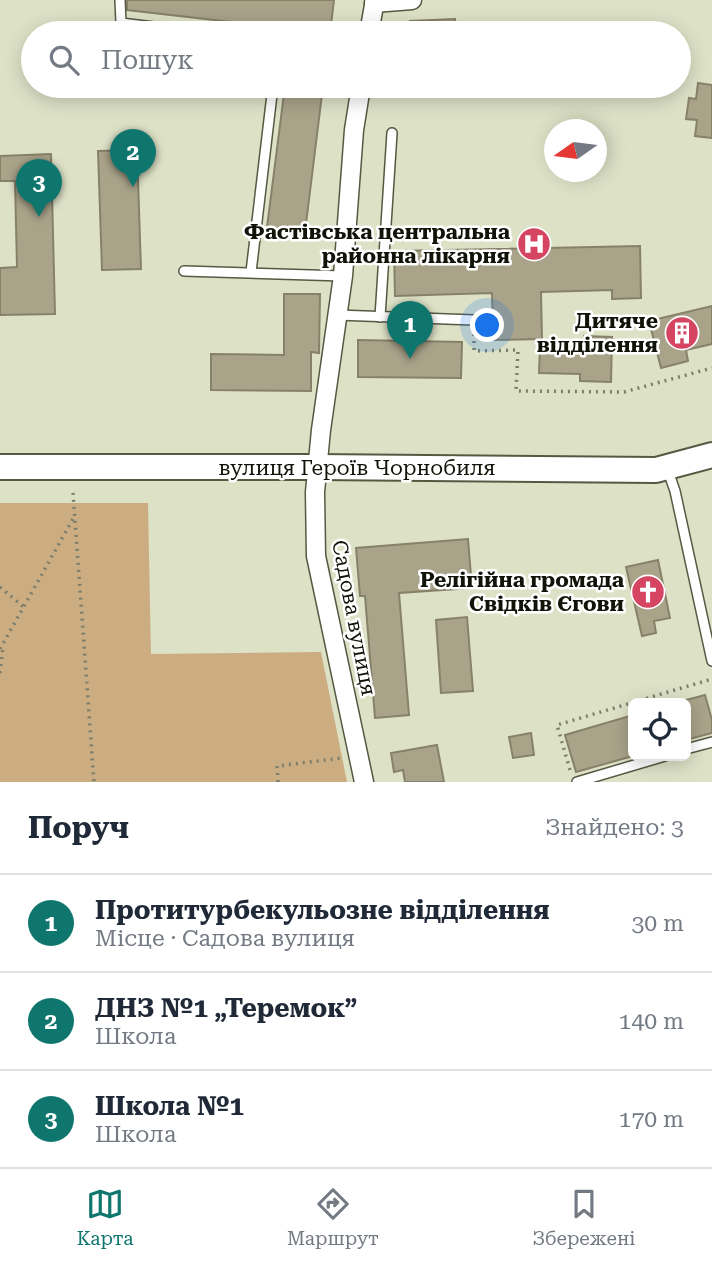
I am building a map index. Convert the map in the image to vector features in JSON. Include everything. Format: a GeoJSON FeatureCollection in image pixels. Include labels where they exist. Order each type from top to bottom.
{"type":"FeatureCollection","features":[{"type":"Feature","properties":{"kind":"main road","name":"вулиця Героїв Чорнобиля"},"geometry":{"type":"LineString","coordinates":[[0,467],[656,470],[712,455]]}},
{"type":"Feature","properties":{"kind":"street"},"geometry":{"type":"LineString","coordinates":[[371,21],[374,2],[412,0]]}},
{"type":"Feature","properties":{"kind":"street","name":"Садова вулиця"},"geometry":{"type":"LineString","coordinates":[[359,98],[354,130],[343,276],[315,492],[316,556],[364,782]]}},
{"type":"Feature","properties":{"kind":"lane"},"geometry":{"type":"LineString","coordinates":[[120,0],[121,21]]}},
{"type":"Feature","properties":{"kind":"lane"},"geometry":{"type":"LineString","coordinates":[[251,272],[272,98]]}},
{"type":"Feature","properties":{"kind":"lane"},"geometry":{"type":"LineString","coordinates":[[380,317],[392,133]]}},
{"type":"Feature","properties":{"kind":"lane"},"geometry":{"type":"LineString","coordinates":[[184,271],[343,276]]}},
{"type":"Feature","properties":{"kind":"lane"},"geometry":{"type":"LineString","coordinates":[[337,315],[474,320]]}},
{"type":"Feature","properties":{"kind":"lane"},"geometry":{"type":"LineString","coordinates":[[666,467],[675,491],[712,661]]}},
{"type":"Feature","properties":{"kind":"lane"},"geometry":{"type":"LineString","coordinates":[[691,747],[712,741]]}},
{"type":"Feature","properties":{"kind":"lane"},"geometry":{"type":"LineString","coordinates":[[577,782],[648,761]]}},
{"type":"Feature","properties":{"kind":"path"},"geometry":{"type":"LineString","coordinates":[[474,320],[474,351],[518,350],[516,391],[624,391],[712,368]]}},
{"type":"Feature","properties":{"kind":"path"},"geometry":{"type":"LineString","coordinates":[[73,493],[94,782]]}},
{"type":"Feature","properties":{"kind":"path"},"geometry":{"type":"LineString","coordinates":[[0,673],[1,648],[75,515]]}},
{"type":"Feature","properties":{"kind":"path"},"geometry":{"type":"LineString","coordinates":[[0,587],[25,608]]}},
{"type":"Feature","properties":{"kind":"path"},"geometry":{"type":"LineString","coordinates":[[570,771],[558,725],[712,679]]}},
{"type":"Feature","properties":{"kind":"path"},"geometry":{"type":"LineString","coordinates":[[278,782],[277,766],[358,756]]}},
{"type":"Feature","properties":{"kind":"shaded area"},"geometry":{"type":"Polygon","coordinates":[[[0,503],[148,503],[151,654],[321,652],[347,782],[0,782],[0,503]]]}},
{"type":"Feature","properties":{"kind":"building"},"geometry":{"type":"Polygon","coordinates":[[[127,0],[334,0],[331,21],[223,21],[127,10],[127,0]]]}},
{"type":"Feature","properties":{"kind":"building"},"geometry":{"type":"Polygon","coordinates":[[[455,19],[455,21],[410,21],[455,19]]]}},
{"type":"Feature","properties":{"kind":"building"},"geometry":{"type":"Polygon","coordinates":[[[698,83],[712,85],[712,138],[695,136],[697,120],[686,119],[689,98],[696,99],[698,83]]]}},
{"type":"Feature","properties":{"kind":"building"},"geometry":{"type":"Polygon","coordinates":[[[283,98],[322,98],[304,240],[266,235],[283,98]]]}},
{"type":"Feature","properties":{"kind":"building"},"geometry":{"type":"Polygon","coordinates":[[[137,150],[141,269],[102,270],[98,151],[137,150]]]}},
{"type":"Feature","properties":{"kind":"building"},"geometry":{"type":"Polygon","coordinates":[[[51,154],[55,314],[0,315],[0,268],[17,267],[15,181],[0,181],[0,156],[51,154]]]}},
{"type":"Feature","properties":{"kind":"building"},"geometry":{"type":"Polygon","coordinates":[[[640,246],[641,298],[612,299],[612,290],[541,292],[542,339],[493,340],[492,293],[395,296],[394,251],[640,246]]]}},
{"type":"Feature","properties":{"kind":"building"},"geometry":{"type":"Polygon","coordinates":[[[284,294],[320,294],[319,353],[311,352],[311,391],[211,390],[211,354],[284,355],[284,294]]]}},
{"type":"Feature","properties":{"kind":"building","name":"Дитяче відділення"},"geometry":{"type":"Polygon","coordinates":[[[712,306],[712,344],[686,350],[688,361],[661,368],[649,321],[712,306]]]}},
{"type":"Feature","properties":{"kind":"building"},"geometry":{"type":"Polygon","coordinates":[[[584,336],[612,337],[611,382],[580,381],[580,374],[539,373],[540,346],[583,347],[584,336]]]}},
{"type":"Feature","properties":{"kind":"building"},"geometry":{"type":"Polygon","coordinates":[[[358,340],[462,342],[461,378],[358,377],[358,340]]]}},
{"type":"Feature","properties":{"kind":"building"},"geometry":{"type":"Polygon","coordinates":[[[468,539],[472,588],[399,593],[409,715],[375,718],[365,596],[360,596],[356,548],[468,539]]]}},
{"type":"Feature","properties":{"kind":"building","name":"Релігійна громада Свідків Єгови"},"geometry":{"type":"Polygon","coordinates":[[[658,560],[670,618],[654,621],[656,633],[642,636],[626,567],[658,560]]]}},
{"type":"Feature","properties":{"kind":"building"},"geometry":{"type":"Polygon","coordinates":[[[467,617],[473,691],[441,693],[436,620],[467,617]]]}},
{"type":"Feature","properties":{"kind":"building"},"geometry":{"type":"Polygon","coordinates":[[[705,695],[712,720],[712,733],[691,739],[691,699],[705,695]]]}},
{"type":"Feature","properties":{"kind":"building"},"geometry":{"type":"Polygon","coordinates":[[[628,716],[628,757],[576,772],[565,735],[628,716]]]}},
{"type":"Feature","properties":{"kind":"building"},"geometry":{"type":"Polygon","coordinates":[[[531,733],[534,755],[513,758],[509,737],[531,733]]]}},
{"type":"Feature","properties":{"kind":"building"},"geometry":{"type":"Polygon","coordinates":[[[437,745],[444,782],[405,782],[403,770],[394,772],[391,753],[437,745]]]}},
{"type":"Feature","properties":{"kind":"place","name":"ДНЗ №1 „Теремок”"},"geometry":{"type":"Point","coordinates":[133,187]}},
{"type":"Feature","properties":{"kind":"place","name":"Школа №1"},"geometry":{"type":"Point","coordinates":[39,217]}},
{"type":"Feature","properties":{"kind":"place","name":"Фастівська центральна районна лікарня"},"geometry":{"type":"Point","coordinates":[534,244]}},
{"type":"Feature","properties":{"kind":"place","name":"Дитяче відділення"},"geometry":{"type":"Point","coordinates":[682,333]}},
{"type":"Feature","properties":{"kind":"place","name":"Протитурбекульозне відділення"},"geometry":{"type":"Point","coordinates":[410,359]}},
{"type":"Feature","properties":{"kind":"place","name":"Релігійна громада Свідків Єгови"},"geometry":{"type":"Point","coordinates":[648,592]}}]}
